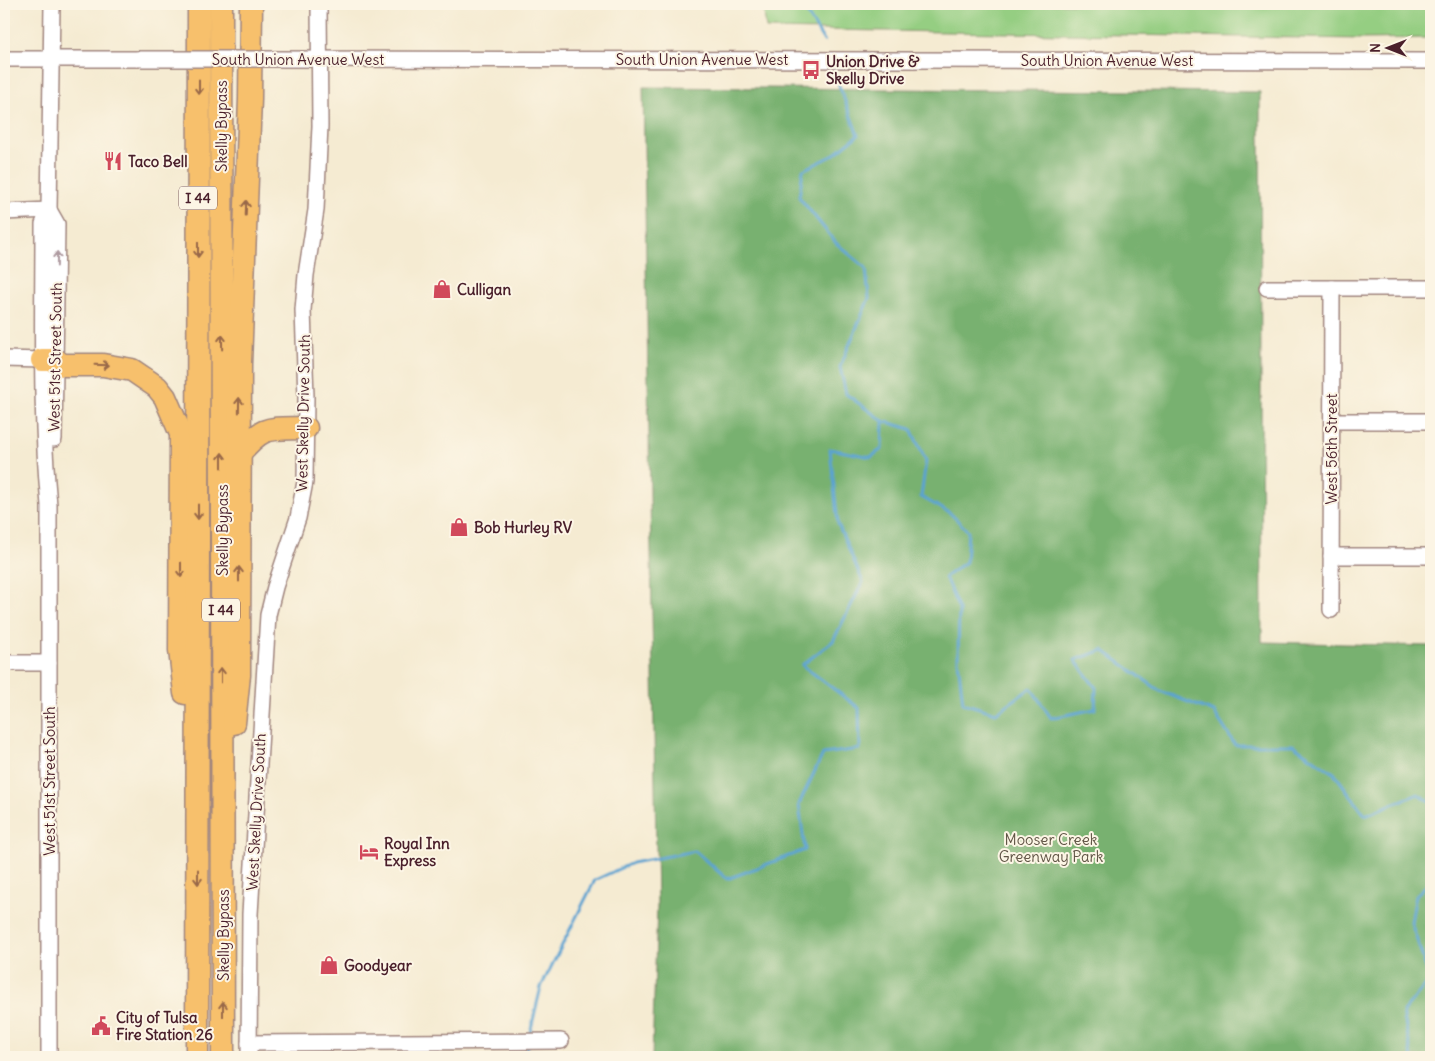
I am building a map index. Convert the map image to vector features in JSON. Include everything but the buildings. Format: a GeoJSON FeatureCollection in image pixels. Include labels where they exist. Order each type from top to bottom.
{"type":"FeatureCollection","features":[{"type":"Feature","properties":{"kind":"highway","name":"Skelly Bypass"},"geometry":{"type":"LineString","coordinates":[[197,1057],[199,4]]}},
{"type":"Feature","properties":{"kind":"highway","name":"Skelly Bypass"},"geometry":{"type":"LineString","coordinates":[[221,4],[223,1057]]}},
{"type":"Feature","properties":{"kind":"highway"},"geometry":{"type":"LineString","coordinates":[[222,829],[239,676],[240,364],[250,99],[251,4]]}},
{"type":"Feature","properties":{"kind":"highway"},"geometry":{"type":"LineString","coordinates":[[49,360],[62,365],[103,365],[132,370],[157,387],[164,397],[181,434],[180,650],[198,828]]}},
{"type":"Feature","properties":{"kind":"highway"},"geometry":{"type":"LineString","coordinates":[[239,454],[249,441],[262,431],[271,428],[306,428]]}},
{"type":"Feature","properties":{"kind":"street","name":"West 51st Street South"},"geometry":{"type":"LineString","coordinates":[[49,1057],[49,506],[46,470],[49,360],[43,224],[49,210],[52,4]]}},
{"type":"Feature","properties":{"kind":"street","name":"West Skelly Drive South"},"geometry":{"type":"LineString","coordinates":[[249,1050],[250,914],[268,615],[275,587],[298,518],[304,491],[306,428],[304,310],[306,275],[316,210],[320,126],[318,4]]}},
{"type":"Feature","properties":{"kind":"street","name":"South Union Avenue West"},"geometry":{"type":"LineString","coordinates":[[4,59],[1431,61]]}},
{"type":"Feature","properties":{"kind":"street"},"geometry":{"type":"LineString","coordinates":[[4,212],[49,210]]}},
{"type":"Feature","properties":{"kind":"street"},"geometry":{"type":"LineString","coordinates":[[1267,288],[1431,288]]}},
{"type":"Feature","properties":{"kind":"street","name":"West 56th Street"},"geometry":{"type":"LineString","coordinates":[[1331,610],[1332,288]]}},
{"type":"Feature","properties":{"kind":"street"},"geometry":{"type":"LineString","coordinates":[[4,359],[49,360]]}},
{"type":"Feature","properties":{"kind":"street"},"geometry":{"type":"LineString","coordinates":[[1332,421],[1431,421]]}},
{"type":"Feature","properties":{"kind":"street"},"geometry":{"type":"LineString","coordinates":[[1331,556],[1431,556]]}},
{"type":"Feature","properties":{"kind":"street"},"geometry":{"type":"LineString","coordinates":[[4,663],[49,663]]}},
{"type":"Feature","properties":{"kind":"street"},"geometry":{"type":"LineString","coordinates":[[249,1050],[561,1041]]}},
{"type":"Feature","properties":{"kind":"green space"},"geometry":{"type":"Polygon","coordinates":[[[763,4],[1431,4],[1431,38],[1362,39],[766,29],[763,4]]]}},
{"type":"Feature","properties":{"kind":"green space","name":"Mooser Creek Greenway Park"},"geometry":{"type":"Polygon","coordinates":[[[643,87],[1260,92],[1262,642],[1431,646],[1431,1057],[652,1057],[657,906],[643,87]]]}},
{"type":"Feature","properties":{"kind":"waterway"},"geometry":{"type":"LineString","coordinates":[[801,4],[824,41]]}},
{"type":"Feature","properties":{"kind":"waterway"},"geometry":{"type":"LineString","coordinates":[[837,80],[858,135],[832,156],[803,170],[799,197],[836,243],[866,268],[869,298],[840,367],[846,394],[883,421],[911,429],[926,461],[921,497],[950,513],[968,531],[966,562],[945,577],[959,610],[958,660],[963,703],[996,713],[1031,688],[1051,718],[1095,709],[1096,688],[1075,660],[1103,650],[1160,691],[1214,712],[1235,745],[1293,745],[1334,773],[1365,815],[1418,794],[1431,802]]}},
{"type":"Feature","properties":{"kind":"waterway"},"geometry":{"type":"LineString","coordinates":[[529,1037],[541,987],[595,880],[632,863],[695,851],[727,879],[805,850],[799,804],[823,754],[860,749],[859,708],[802,665],[833,641],[863,582],[838,524],[830,449],[871,457],[882,449],[883,421]]}},
{"type":"Feature","properties":{"kind":"waterway"},"geometry":{"type":"LineString","coordinates":[[1412,1057],[1403,1012],[1430,980],[1411,922],[1416,895],[1431,881]]}},
{"type":"Feature","properties":{"kind":"waterway"},"geometry":{"type":"LineString","coordinates":[[524,1057],[527,1045]]}},
{"type":"Feature","properties":{"kind":"place","name":"Union Drive & Skelly Drive"},"geometry":{"type":"Point","coordinates":[811,70]}},
{"type":"Feature","properties":{"kind":"place","name":"Taco Bell"},"geometry":{"type":"Point","coordinates":[113,161]}},
{"type":"Feature","properties":{"kind":"place","name":"Culligan"},"geometry":{"type":"Point","coordinates":[442,289]}},
{"type":"Feature","properties":{"kind":"place","name":"Bob Hurley RV"},"geometry":{"type":"Point","coordinates":[459,527]}},
{"type":"Feature","properties":{"kind":"place","name":"Royal Inn Express"},"geometry":{"type":"Point","coordinates":[369,852]}},
{"type":"Feature","properties":{"kind":"place","name":"Goodyear"},"geometry":{"type":"Point","coordinates":[329,965]}},
{"type":"Feature","properties":{"kind":"place","name":"City of Tulsa Fire Station 26"},"geometry":{"type":"Point","coordinates":[101,1026]}}]}
